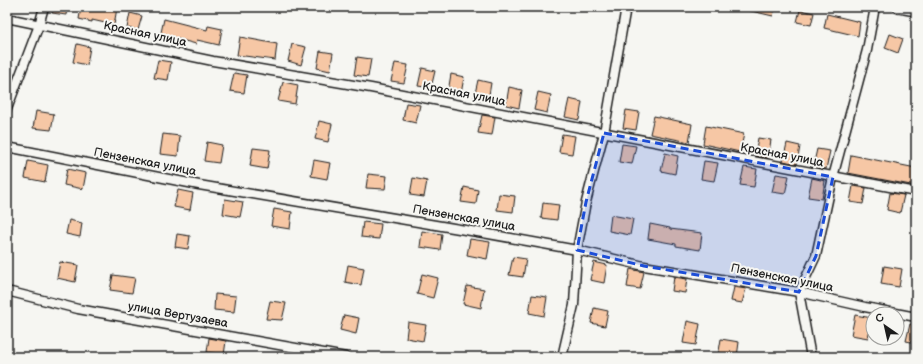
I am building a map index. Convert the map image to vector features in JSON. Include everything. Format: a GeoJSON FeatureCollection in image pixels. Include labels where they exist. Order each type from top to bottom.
{"type":"FeatureCollection","features":[{"type":"Feature","properties":{"kind":"main road"},"geometry":{"type":"LineString","coordinates":[[899,7],[916,10]]}},
{"type":"Feature","properties":{"kind":"street"},"geometry":{"type":"LineString","coordinates":[[7,110],[44,7]]}},
{"type":"Feature","properties":{"kind":"street"},"geometry":{"type":"LineString","coordinates":[[562,357],[574,305],[577,250],[586,202],[604,133],[626,7]]}},
{"type":"Feature","properties":{"kind":"street"},"geometry":{"type":"LineString","coordinates":[[811,357],[799,292],[816,256],[833,177],[868,50],[875,7]]}},
{"type":"Feature","properties":{"kind":"street","name":"Красная улица"},"geometry":{"type":"LineString","coordinates":[[7,18],[213,61],[379,89],[916,192]]}},
{"type":"Feature","properties":{"kind":"street","name":"Пензенская улица"},"geometry":{"type":"LineString","coordinates":[[7,147],[199,185],[483,232],[577,250],[644,266],[799,292],[865,308],[916,317]]}},
{"type":"Feature","properties":{"kind":"street","name":"улица Вертузаева"},"geometry":{"type":"LineString","coordinates":[[7,291],[78,309],[346,357]]}},
{"type":"Feature","properties":{"kind":"highlighted area"},"geometry":{"type":"Polygon","coordinates":[[[604,133],[833,177],[816,256],[799,292],[644,266],[577,250],[586,202],[604,133]]]}},
{"type":"Feature","properties":{"kind":"building"},"geometry":{"type":"Polygon","coordinates":[[[54,7],[67,7],[66,15],[52,13],[54,7]]]}},
{"type":"Feature","properties":{"kind":"building"},"geometry":{"type":"Polygon","coordinates":[[[81,7],[117,8],[114,25],[92,20],[92,22],[79,19],[81,7]]]}},
{"type":"Feature","properties":{"kind":"building"},"geometry":{"type":"Polygon","coordinates":[[[747,7],[775,7],[773,16],[747,10],[747,7]]]}},
{"type":"Feature","properties":{"kind":"building"},"geometry":{"type":"Polygon","coordinates":[[[800,10],[814,13],[811,25],[797,22],[800,10]]]}},
{"type":"Feature","properties":{"kind":"building"},"geometry":{"type":"Polygon","coordinates":[[[130,13],[142,16],[138,30],[127,28],[130,13]]]}},
{"type":"Feature","properties":{"kind":"building"},"geometry":{"type":"Polygon","coordinates":[[[827,14],[860,22],[858,36],[824,28],[827,14]]]}},
{"type":"Feature","properties":{"kind":"building"},"geometry":{"type":"Polygon","coordinates":[[[164,19],[207,30],[208,26],[222,29],[219,45],[197,40],[196,44],[174,38],[173,40],[160,37],[164,19]]]}},
{"type":"Feature","properties":{"kind":"building"},"geometry":{"type":"Polygon","coordinates":[[[890,34],[903,39],[898,53],[885,48],[890,34]]]}},
{"type":"Feature","properties":{"kind":"building"},"geometry":{"type":"Polygon","coordinates":[[[240,37],[277,44],[275,60],[237,55],[240,37]]]}},
{"type":"Feature","properties":{"kind":"building"},"geometry":{"type":"Polygon","coordinates":[[[77,44],[90,47],[87,65],[73,62],[77,44]]]}},
{"type":"Feature","properties":{"kind":"building"},"geometry":{"type":"Polygon","coordinates":[[[292,44],[306,47],[301,65],[288,61],[292,44]]]}},
{"type":"Feature","properties":{"kind":"building"},"geometry":{"type":"Polygon","coordinates":[[[320,51],[333,53],[330,71],[317,68],[320,51]]]}},
{"type":"Feature","properties":{"kind":"building"},"geometry":{"type":"Polygon","coordinates":[[[357,57],[371,59],[368,77],[354,75],[357,57]]]}},
{"type":"Feature","properties":{"kind":"building"},"geometry":{"type":"Polygon","coordinates":[[[158,60],[171,62],[168,80],[154,78],[158,60]]]}},
{"type":"Feature","properties":{"kind":"building"},"geometry":{"type":"Polygon","coordinates":[[[395,63],[408,65],[404,83],[391,81],[395,63]]]}},
{"type":"Feature","properties":{"kind":"building"},"geometry":{"type":"Polygon","coordinates":[[[422,68],[435,71],[431,88],[418,86],[422,68]]]}},
{"type":"Feature","properties":{"kind":"building"},"geometry":{"type":"Polygon","coordinates":[[[234,73],[247,75],[244,93],[230,91],[234,73]]]}},
{"type":"Feature","properties":{"kind":"building"},"geometry":{"type":"Polygon","coordinates":[[[451,74],[464,77],[461,94],[448,92],[451,74]]]}},
{"type":"Feature","properties":{"kind":"building"},"geometry":{"type":"Polygon","coordinates":[[[478,80],[491,83],[488,101],[474,98],[478,80]]]}},
{"type":"Feature","properties":{"kind":"building"},"geometry":{"type":"Polygon","coordinates":[[[283,82],[298,85],[295,104],[278,101],[283,82]]]}},
{"type":"Feature","properties":{"kind":"building"},"geometry":{"type":"Polygon","coordinates":[[[509,87],[522,90],[519,108],[506,105],[509,87]]]}},
{"type":"Feature","properties":{"kind":"building"},"geometry":{"type":"Polygon","coordinates":[[[538,92],[551,95],[547,113],[534,110],[538,92]]]}},
{"type":"Feature","properties":{"kind":"building"},"geometry":{"type":"Polygon","coordinates":[[[569,99],[582,102],[579,120],[565,117],[569,99]]]}},
{"type":"Feature","properties":{"kind":"building"},"geometry":{"type":"Polygon","coordinates":[[[406,103],[420,105],[416,123],[403,120],[406,103]]]}},
{"type":"Feature","properties":{"kind":"building"},"geometry":{"type":"Polygon","coordinates":[[[626,110],[639,112],[636,130],[623,128],[626,110]]]}},
{"type":"Feature","properties":{"kind":"building"},"geometry":{"type":"Polygon","coordinates":[[[36,111],[54,114],[51,130],[33,128],[36,111]]]}},
{"type":"Feature","properties":{"kind":"building"},"geometry":{"type":"Polygon","coordinates":[[[482,115],[495,117],[492,135],[478,133],[482,115]]]}},
{"type":"Feature","properties":{"kind":"building"},"geometry":{"type":"Polygon","coordinates":[[[654,116],[692,124],[689,142],[650,134],[654,116]]]}},
{"type":"Feature","properties":{"kind":"building"},"geometry":{"type":"Polygon","coordinates":[[[319,121],[332,124],[328,142],[315,139],[319,121]]]}},
{"type":"Feature","properties":{"kind":"building"},"geometry":{"type":"Polygon","coordinates":[[[706,126],[744,134],[740,152],[703,144],[706,126]]]}},
{"type":"Feature","properties":{"kind":"building"},"geometry":{"type":"Polygon","coordinates":[[[163,134],[180,136],[178,156],[160,154],[163,134]]]}},
{"type":"Feature","properties":{"kind":"building"},"geometry":{"type":"Polygon","coordinates":[[[562,134],[575,136],[572,154],[559,152],[562,134]]]}},
{"type":"Feature","properties":{"kind":"building"},"geometry":{"type":"Polygon","coordinates":[[[758,138],[771,140],[768,158],[755,156],[758,138]]]}},
{"type":"Feature","properties":{"kind":"building"},"geometry":{"type":"Polygon","coordinates":[[[207,142],[222,145],[219,163],[204,161],[207,142]]]}},
{"type":"Feature","properties":{"kind":"building"},"geometry":{"type":"Polygon","coordinates":[[[787,143],[800,146],[797,164],[783,161],[787,143]]]}},
{"type":"Feature","properties":{"kind":"building"},"geometry":{"type":"Polygon","coordinates":[[[622,144],[636,146],[632,164],[619,162],[622,144]]]}},
{"type":"Feature","properties":{"kind":"building"},"geometry":{"type":"Polygon","coordinates":[[[253,148],[270,150],[267,169],[250,166],[253,148]]]}},
{"type":"Feature","properties":{"kind":"building"},"geometry":{"type":"Polygon","coordinates":[[[817,149],[830,151],[826,169],[813,167],[817,149]]]}},
{"type":"Feature","properties":{"kind":"building"},"geometry":{"type":"Polygon","coordinates":[[[665,153],[678,156],[675,174],[661,171],[665,153]]]}},
{"type":"Feature","properties":{"kind":"building"},"geometry":{"type":"Polygon","coordinates":[[[851,155],[916,168],[916,186],[848,173],[851,155]]]}},
{"type":"Feature","properties":{"kind":"building"},"geometry":{"type":"Polygon","coordinates":[[[314,160],[330,163],[327,179],[311,176],[314,160]]]}},
{"type":"Feature","properties":{"kind":"building"},"geometry":{"type":"Polygon","coordinates":[[[28,161],[48,165],[45,182],[25,178],[28,161]]]}},
{"type":"Feature","properties":{"kind":"building"},"geometry":{"type":"Polygon","coordinates":[[[704,161],[718,163],[714,181],[701,179],[704,161]]]}},
{"type":"Feature","properties":{"kind":"building"},"geometry":{"type":"Polygon","coordinates":[[[744,167],[757,169],[754,187],[740,185],[744,167]]]}},
{"type":"Feature","properties":{"kind":"building"},"geometry":{"type":"Polygon","coordinates":[[[67,169],[86,173],[83,189],[64,185],[67,169]]]}},
{"type":"Feature","properties":{"kind":"building"},"geometry":{"type":"Polygon","coordinates":[[[368,174],[387,176],[385,189],[366,188],[368,174]]]}},
{"type":"Feature","properties":{"kind":"building"},"geometry":{"type":"Polygon","coordinates":[[[776,174],[789,176],[785,194],[772,192],[776,174]]]}},
{"type":"Feature","properties":{"kind":"building"},"geometry":{"type":"Polygon","coordinates":[[[413,178],[427,181],[424,197],[410,195],[413,178]]]}},
{"type":"Feature","properties":{"kind":"building"},"geometry":{"type":"Polygon","coordinates":[[[812,178],[825,181],[822,199],[808,197],[812,178]]]}},
{"type":"Feature","properties":{"kind":"building"},"geometry":{"type":"Polygon","coordinates":[[[853,186],[866,188],[863,204],[850,202],[853,186]]]}},
{"type":"Feature","properties":{"kind":"building"},"geometry":{"type":"Polygon","coordinates":[[[464,187],[478,190],[476,204],[461,202],[464,187]]]}},
{"type":"Feature","properties":{"kind":"building"},"geometry":{"type":"Polygon","coordinates":[[[178,190],[193,193],[190,210],[174,207],[178,190]]]}},
{"type":"Feature","properties":{"kind":"building"},"geometry":{"type":"Polygon","coordinates":[[[890,193],[904,195],[900,213],[887,210],[890,193]]]}},
{"type":"Feature","properties":{"kind":"building"},"geometry":{"type":"Polygon","coordinates":[[[499,194],[515,196],[513,212],[497,210],[499,194]]]}},
{"type":"Feature","properties":{"kind":"building"},"geometry":{"type":"Polygon","coordinates":[[[225,199],[243,202],[240,217],[223,214],[225,199]]]}},
{"type":"Feature","properties":{"kind":"building"},"geometry":{"type":"Polygon","coordinates":[[[543,203],[559,205],[557,220],[541,218],[543,203]]]}},
{"type":"Feature","properties":{"kind":"building"},"geometry":{"type":"Polygon","coordinates":[[[274,209],[292,212],[290,229],[271,226],[274,209]]]}},
{"type":"Feature","properties":{"kind":"building"},"geometry":{"type":"Polygon","coordinates":[[[611,215],[633,219],[630,235],[609,231],[611,215]]]}},
{"type":"Feature","properties":{"kind":"building"},"geometry":{"type":"Polygon","coordinates":[[[69,220],[82,223],[80,237],[66,234],[69,220]]]}},
{"type":"Feature","properties":{"kind":"building"},"geometry":{"type":"Polygon","coordinates":[[[363,222],[381,224],[379,239],[361,237],[363,222]]]}},
{"type":"Feature","properties":{"kind":"building"},"geometry":{"type":"Polygon","coordinates":[[[650,224],[670,229],[702,233],[700,250],[648,239],[650,224]]]}},
{"type":"Feature","properties":{"kind":"building"},"geometry":{"type":"Polygon","coordinates":[[[422,231],[442,234],[440,250],[420,247],[422,231]]]}},
{"type":"Feature","properties":{"kind":"building"},"geometry":{"type":"Polygon","coordinates":[[[177,234],[190,236],[188,249],[175,247],[177,234]]]}},
{"type":"Feature","properties":{"kind":"building"},"geometry":{"type":"Polygon","coordinates":[[[470,239],[490,242],[487,259],[467,255],[470,239]]]}},
{"type":"Feature","properties":{"kind":"building"},"geometry":{"type":"Polygon","coordinates":[[[513,257],[526,259],[523,277],[509,275],[513,257]]]}},
{"type":"Feature","properties":{"kind":"building"},"geometry":{"type":"Polygon","coordinates":[[[60,262],[78,265],[75,282],[57,278],[60,262]]]}},
{"type":"Feature","properties":{"kind":"building"},"geometry":{"type":"Polygon","coordinates":[[[594,262],[607,265],[604,283],[590,280],[594,262]]]}},
{"type":"Feature","properties":{"kind":"building"},"geometry":{"type":"Polygon","coordinates":[[[348,265],[364,268],[361,285],[345,282],[348,265]]]}},
{"type":"Feature","properties":{"kind":"building"},"geometry":{"type":"Polygon","coordinates":[[[884,266],[902,269],[899,287],[881,284],[884,266]]]}},
{"type":"Feature","properties":{"kind":"building"},"geometry":{"type":"Polygon","coordinates":[[[630,269],[644,272],[640,289],[627,287],[630,269]]]}},
{"type":"Feature","properties":{"kind":"building"},"geometry":{"type":"Polygon","coordinates":[[[422,274],[438,278],[433,298],[417,294],[422,274]]]}},
{"type":"Feature","properties":{"kind":"building"},"geometry":{"type":"Polygon","coordinates":[[[113,275],[135,278],[132,293],[110,290],[113,275]]]}},
{"type":"Feature","properties":{"kind":"building"},"geometry":{"type":"Polygon","coordinates":[[[674,277],[687,279],[685,293],[672,291],[674,277]]]}},
{"type":"Feature","properties":{"kind":"building"},"geometry":{"type":"Polygon","coordinates":[[[467,286],[484,289],[481,308],[463,304],[467,286]]]}},
{"type":"Feature","properties":{"kind":"building"},"geometry":{"type":"Polygon","coordinates":[[[734,287],[746,289],[742,303],[731,301],[734,287]]]}},
{"type":"Feature","properties":{"kind":"building"},"geometry":{"type":"Polygon","coordinates":[[[215,294],[236,296],[234,312],[214,310],[215,294]]]}},
{"type":"Feature","properties":{"kind":"building"},"geometry":{"type":"Polygon","coordinates":[[[532,295],[547,297],[544,316],[529,313],[532,295]]]}},
{"type":"Feature","properties":{"kind":"building"},"geometry":{"type":"Polygon","coordinates":[[[270,301],[286,303],[282,320],[266,319],[270,301]]]}},
{"type":"Feature","properties":{"kind":"building"},"geometry":{"type":"Polygon","coordinates":[[[594,308],[608,311],[605,326],[591,323],[594,308]]]}},
{"type":"Feature","properties":{"kind":"building"},"geometry":{"type":"Polygon","coordinates":[[[344,315],[359,318],[356,334],[340,330],[344,315]]]}},
{"type":"Feature","properties":{"kind":"building"},"geometry":{"type":"Polygon","coordinates":[[[855,315],[865,317],[865,337],[851,335],[855,315]]]}},
{"type":"Feature","properties":{"kind":"building"},"geometry":{"type":"Polygon","coordinates":[[[687,321],[700,324],[696,345],[683,343],[687,321]]]}},
{"type":"Feature","properties":{"kind":"building"},"geometry":{"type":"Polygon","coordinates":[[[408,322],[426,325],[423,341],[406,338],[408,322]]]}},
{"type":"Feature","properties":{"kind":"building"},"geometry":{"type":"Polygon","coordinates":[[[910,324],[916,325],[916,343],[906,341],[910,324]]]}},
{"type":"Feature","properties":{"kind":"building"},"geometry":{"type":"Polygon","coordinates":[[[209,338],[226,341],[224,355],[207,352],[209,338]]]}},
{"type":"Feature","properties":{"kind":"building"},"geometry":{"type":"Polygon","coordinates":[[[721,339],[739,342],[737,357],[718,357],[721,339]]]}}]}
